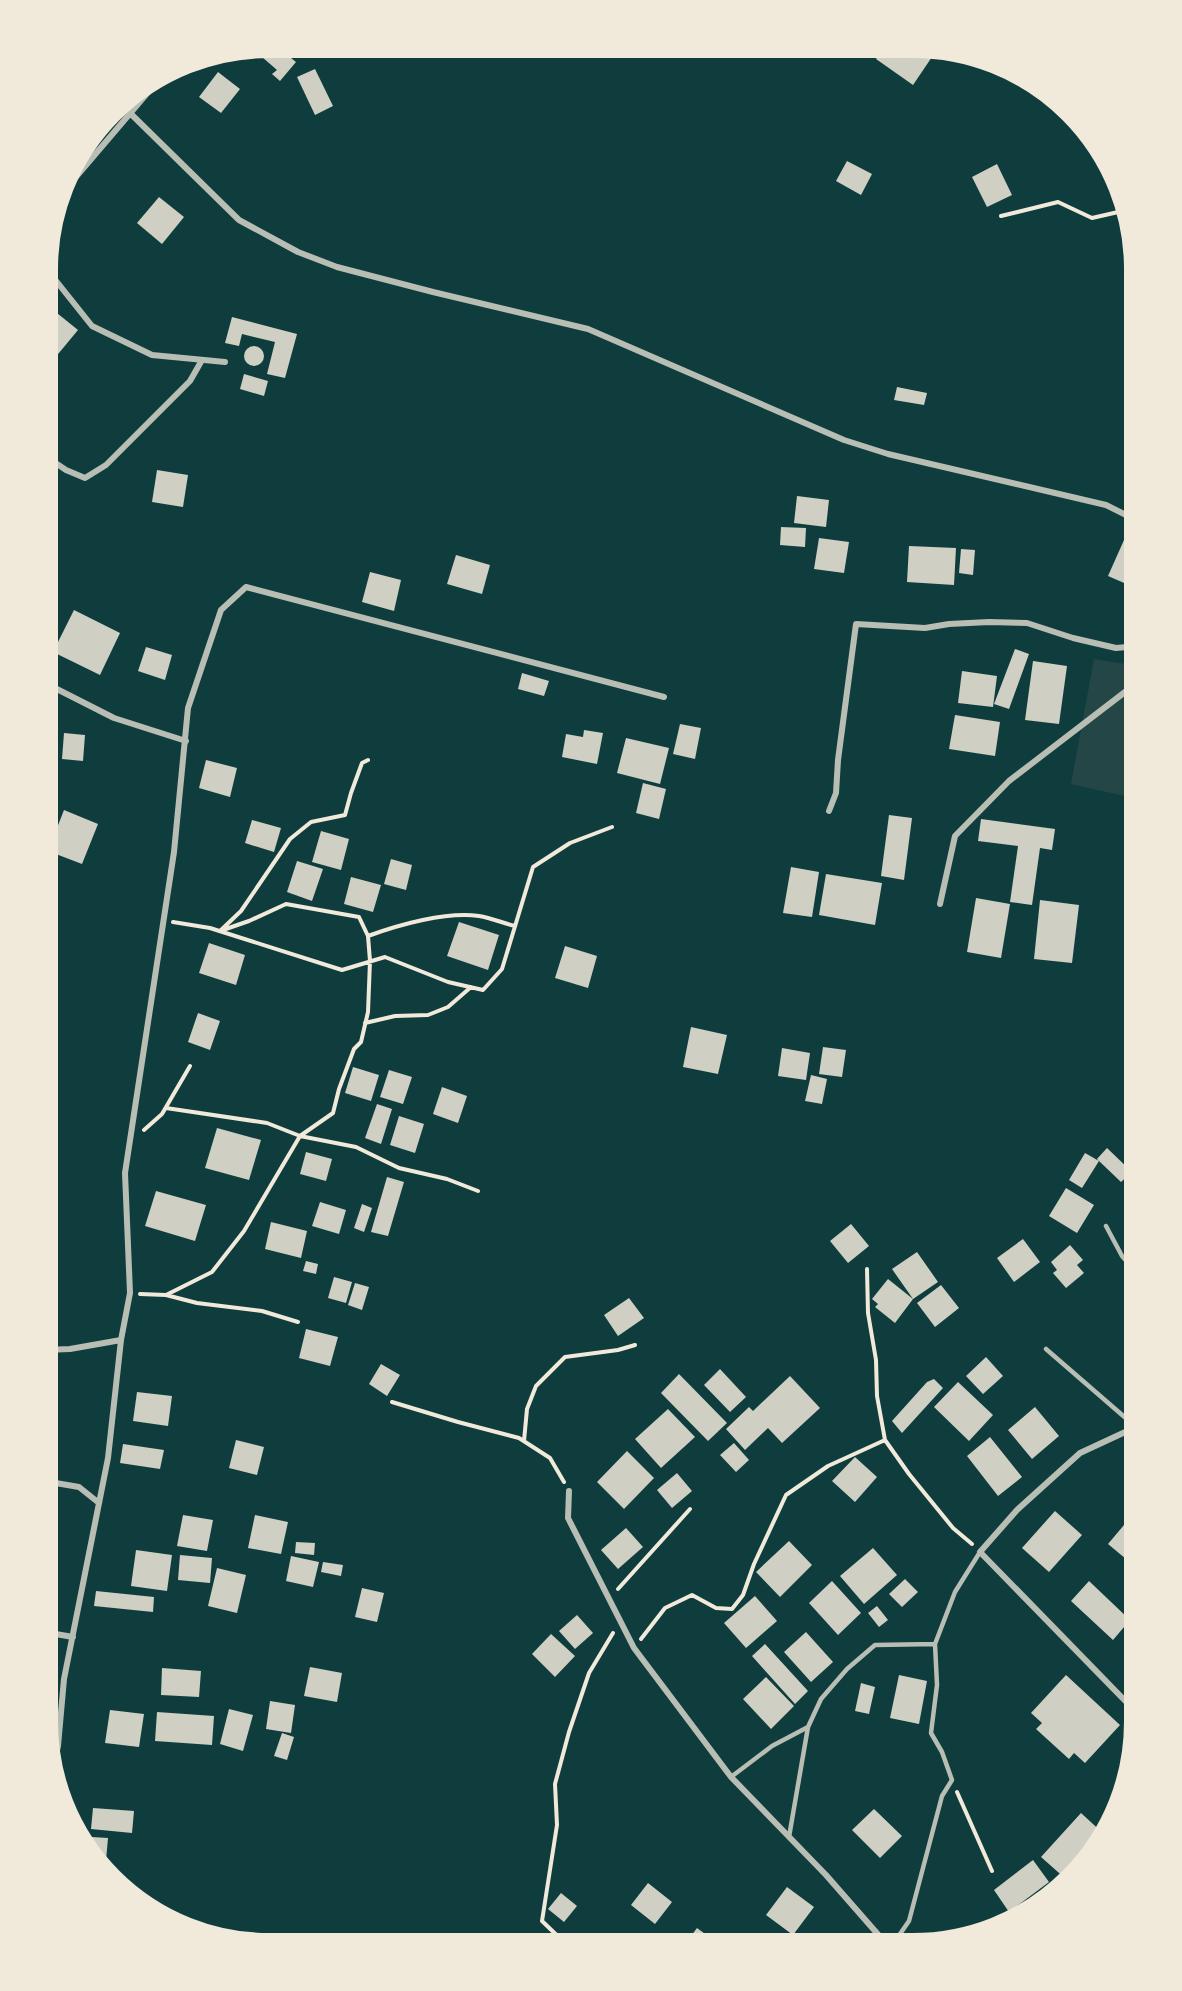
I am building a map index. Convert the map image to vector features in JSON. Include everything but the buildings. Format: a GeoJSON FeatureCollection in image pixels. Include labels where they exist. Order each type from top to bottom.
{"type":"FeatureCollection","features":[{"type":"Feature","properties":{"kind":"street"},"geometry":{"type":"LineString","coordinates":[[73,180],[150,90]]}},
{"type":"Feature","properties":{"kind":"street"},"geometry":{"type":"LineString","coordinates":[[130,112],[238,220],[298,252],[338,267],[588,329],[844,440],[888,454],[1106,505],[1128,515]]}},
{"type":"Feature","properties":{"kind":"street"},"geometry":{"type":"LineString","coordinates":[[54,278],[92,326],[152,355],[225,362]]}},
{"type":"Feature","properties":{"kind":"street"},"geometry":{"type":"LineString","coordinates":[[54,462],[85,478],[106,465],[190,381],[202,360]]}},
{"type":"Feature","properties":{"kind":"street"},"geometry":{"type":"LineString","coordinates":[[56,1752],[64,1679],[108,1458],[121,1340],[130,1293],[126,1173],[174,852],[188,708],[221,610],[246,587],[664,697]]}},
{"type":"Feature","properties":{"kind":"street"},"geometry":{"type":"LineString","coordinates":[[829,811],[836,793],[838,760],[856,624],[925,628],[989,622],[1027,623],[1073,638],[1116,648],[1128,647]]}},
{"type":"Feature","properties":{"kind":"street"},"geometry":{"type":"LineString","coordinates":[[54,688],[114,718],[186,741]]}},
{"type":"Feature","properties":{"kind":"street"},"geometry":{"type":"LineString","coordinates":[[940,904],[955,836],[1009,781],[1128,690]]}},
{"type":"Feature","properties":{"kind":"street"},"geometry":{"type":"LineString","coordinates":[[54,1350],[121,1340]]}},
{"type":"Feature","properties":{"kind":"street"},"geometry":{"type":"LineString","coordinates":[[1128,1432],[1080,1453],[1017,1510],[980,1552],[1128,1704]]}},
{"type":"Feature","properties":{"kind":"street"},"geometry":{"type":"LineString","coordinates":[[54,1483],[79,1487],[99,1503]]}},
{"type":"Feature","properties":{"kind":"street"},"geometry":{"type":"LineString","coordinates":[[569,1491],[568,1518],[634,1648],[731,1777],[826,1875],[881,1937]]}},
{"type":"Feature","properties":{"kind":"street"},"geometry":{"type":"LineString","coordinates":[[54,1634],[73,1637]]}},
{"type":"Feature","properties":{"kind":"lane"},"geometry":{"type":"LineString","coordinates":[[1106,1226],[1128,1263]]}},
{"type":"Feature","properties":{"kind":"lane"},"geometry":{"type":"LineString","coordinates":[[1046,1349],[1128,1420]]}},
{"type":"Feature","properties":{"kind":"lane"},"geometry":{"type":"LineString","coordinates":[[897,1937],[909,1921],[942,1796],[952,1780],[942,1752],[931,1733],[937,1684],[934,1644],[955,1592],[980,1552]]}},
{"type":"Feature","properties":{"kind":"lane"},"geometry":{"type":"LineString","coordinates":[[789,1837],[808,1727],[821,1699],[847,1669],[875,1645],[934,1644]]}},
{"type":"Feature","properties":{"kind":"lane"},"geometry":{"type":"LineString","coordinates":[[731,1777],[772,1746],[808,1727]]}},
{"type":"Feature","properties":{"kind":"path"},"geometry":{"type":"LineString","coordinates":[[1001,216],[1058,202],[1092,218],[1121,211]]}},
{"type":"Feature","properties":{"kind":"path"},"geometry":{"type":"LineString","coordinates":[[220,931],[241,911],[290,839],[311,822],[345,815],[362,763],[368,760]]}},
{"type":"Feature","properties":{"kind":"path"},"geometry":{"type":"LineString","coordinates":[[164,921],[210,928],[342,970],[385,957],[448,982],[483,990],[502,969],[533,867],[570,843],[612,827]]}},
{"type":"Feature","properties":{"kind":"path"},"geometry":{"type":"LineString","coordinates":[[166,1294],[212,1272],[244,1232],[300,1136],[333,1113],[354,1049],[361,1042],[368,1012],[370,961],[368,936],[359,917],[286,904],[220,931]]}},
{"type":"Feature","properties":{"kind":"path"},"geometry":{"type":"LineString","coordinates":[[368,936],[407,922],[448,917],[477,916],[515,926]]}},
{"type":"Feature","properties":{"kind":"path"},"geometry":{"type":"LineString","coordinates":[[365,1023],[395,1016],[428,1015],[448,1007],[471,987]]}},
{"type":"Feature","properties":{"kind":"path"},"geometry":{"type":"LineString","coordinates":[[130,1143],[162,1114],[190,1066]]}},
{"type":"Feature","properties":{"kind":"path"},"geometry":{"type":"LineString","coordinates":[[166,1108],[267,1123],[300,1136],[356,1147],[399,1167],[447,1179],[478,1191]]}},
{"type":"Feature","properties":{"kind":"path"},"geometry":{"type":"LineString","coordinates":[[867,1269],[868,1313],[876,1360],[877,1396],[885,1440],[953,1528],[980,1552]]}},
{"type":"Feature","properties":{"kind":"path"},"geometry":{"type":"LineString","coordinates":[[130,1293],[166,1294],[197,1303],[262,1311],[298,1322]]}},
{"type":"Feature","properties":{"kind":"path"},"geometry":{"type":"LineString","coordinates":[[524,1441],[527,1409],[536,1386],[564,1357],[618,1350],[635,1345]]}},
{"type":"Feature","properties":{"kind":"path"},"geometry":{"type":"LineString","coordinates":[[393,1402],[519,1438],[550,1458],[569,1491]]}},
{"type":"Feature","properties":{"kind":"path"},"geometry":{"type":"LineString","coordinates":[[634,1648],[665,1608],[692,1595],[716,1608],[732,1609],[743,1595],[754,1564],[786,1494],[828,1466],[885,1440]]}},
{"type":"Feature","properties":{"kind":"path"},"geometry":{"type":"LineString","coordinates":[[609,1599],[690,1509]]}},
{"type":"Feature","properties":{"kind":"path"},"geometry":{"type":"LineString","coordinates":[[559,1937],[542,1921],[547,1877],[557,1825],[555,1784],[569,1732],[589,1673],[620,1621]]}},
{"type":"Feature","properties":{"kind":"path"},"geometry":{"type":"LineString","coordinates":[[952,1780],[992,1871]]}},
{"type":"Feature","properties":{"kind":"shaded area"},"geometry":{"type":"Polygon","coordinates":[[[1094,659],[1128,664],[1128,797],[1071,784],[1094,659]]]}}]}
